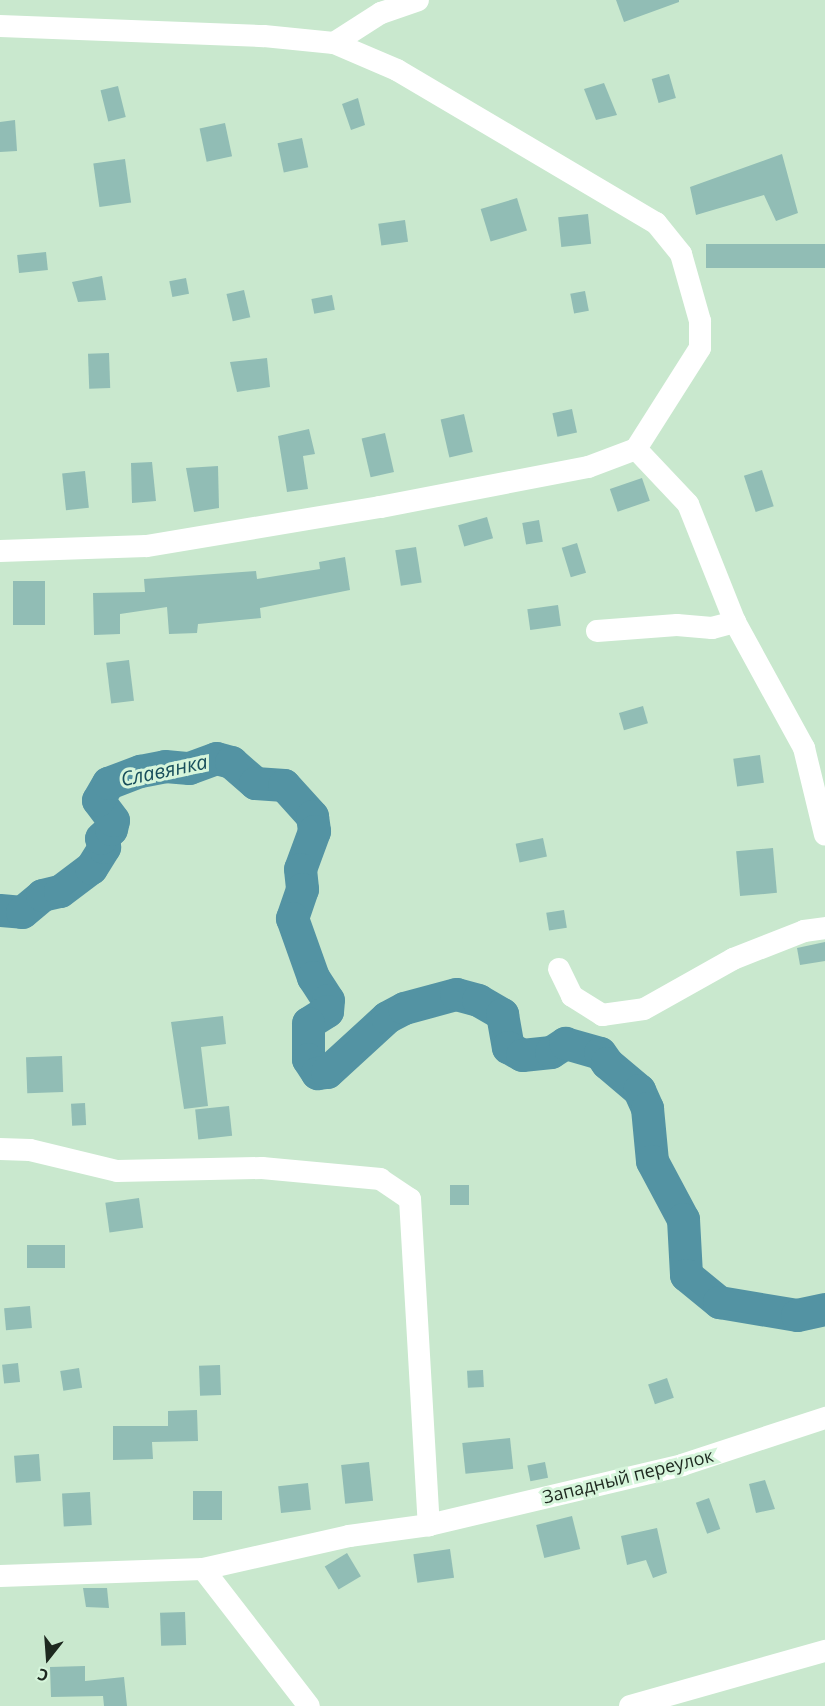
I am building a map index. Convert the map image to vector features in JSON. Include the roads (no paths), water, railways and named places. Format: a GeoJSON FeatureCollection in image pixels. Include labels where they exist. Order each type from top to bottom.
{"type":"FeatureCollection","features":[{"type":"Feature","properties":{"kind":"street"},"geometry":{"type":"LineString","coordinates":[[334,43],[381,13],[418,0]]}},
{"type":"Feature","properties":{"kind":"street"},"geometry":{"type":"LineString","coordinates":[[0,26],[264,36],[334,43],[397,70],[656,223],[681,254],[700,321],[700,348],[636,449],[588,467],[380,507],[158,544],[0,551]]}},
{"type":"Feature","properties":{"kind":"street"},"geometry":{"type":"LineString","coordinates":[[636,449],[688,504],[735,622],[804,748],[825,835]]}},
{"type":"Feature","properties":{"kind":"street"},"geometry":{"type":"LineString","coordinates":[[597,631],[677,625],[712,628],[735,622]]}},
{"type":"Feature","properties":{"kind":"street"},"geometry":{"type":"LineString","coordinates":[[559,969],[572,996],[602,1015],[644,1009],[733,959],[804,931],[825,928]]}},
{"type":"Feature","properties":{"kind":"street"},"geometry":{"type":"LineString","coordinates":[[0,1149],[30,1150],[117,1172],[262,1168],[380,1179],[410,1199],[429,1525]]}},
{"type":"Feature","properties":{"kind":"street","name":"Западный переулок"},"geometry":{"type":"LineString","coordinates":[[0,1576],[203,1569],[349,1536],[429,1525],[682,1465],[825,1418]]}},
{"type":"Feature","properties":{"kind":"street"},"geometry":{"type":"LineString","coordinates":[[203,1569],[309,1706]]}},
{"type":"Feature","properties":{"kind":"street"},"geometry":{"type":"LineString","coordinates":[[630,1706],[825,1651]]}},
{"type":"Feature","properties":{"kind":"waterway","name":"Славянка"},"geometry":{"type":"LineString","coordinates":[[0,910],[22,912],[42,895],[60,891],[91,868],[104,847],[101,838],[111,829],[113,820],[98,800],[108,783],[140,771],[165,766],[189,768],[216,758],[231,762],[255,783],[284,785],[312,816],[314,831],[300,869],[302,889],[292,918],[313,977],[328,1000],[327,1011],[308,1023],[308,1059],[317,1073],[327,1072],[387,1017],[404,1008],[456,994],[478,1000],[502,1014],[508,1047],[522,1055],[551,1052],[565,1043],[600,1053],[607,1063],[639,1090],[647,1108],[652,1161],[683,1219],[686,1275],[719,1302],[797,1315],[825,1309]]}}]}
